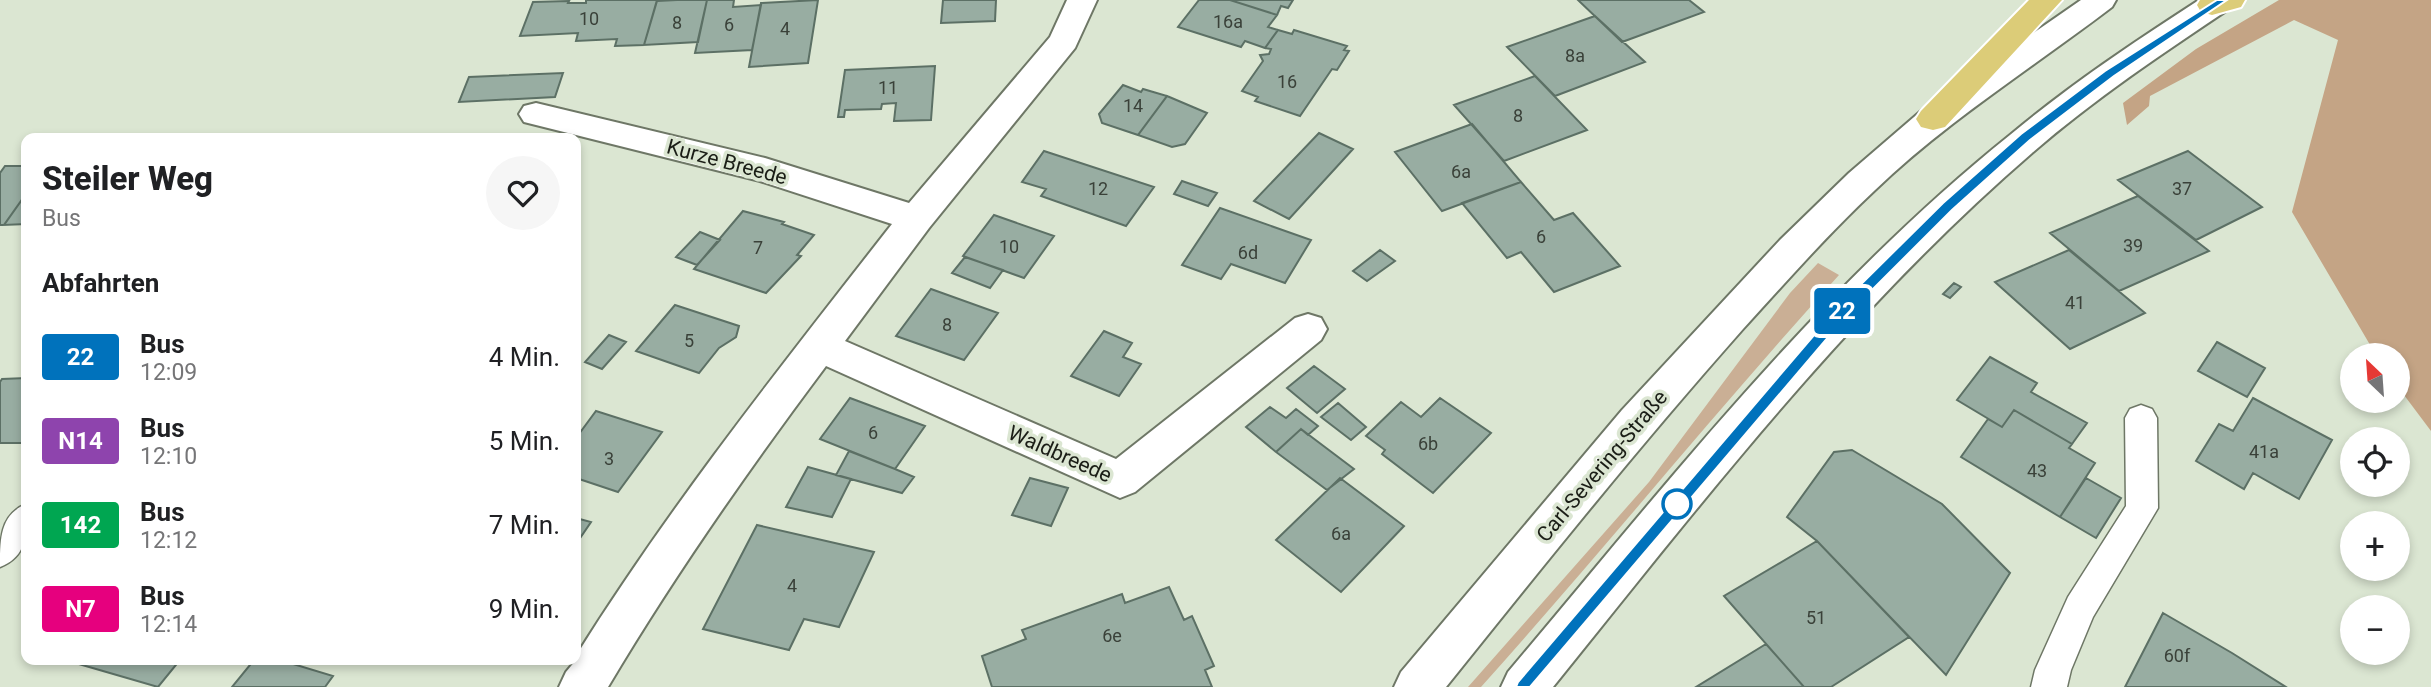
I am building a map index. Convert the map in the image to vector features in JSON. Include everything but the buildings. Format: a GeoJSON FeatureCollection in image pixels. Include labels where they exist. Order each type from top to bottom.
{"type":"FeatureCollection","features":[{"type":"Feature","properties":{"kind":"highway"},"geometry":{"type":"LineString","coordinates":[[1933,118],[2047,0]]}},
{"type":"Feature","properties":{"kind":"main road"},"geometry":{"type":"LineString","coordinates":[[582,687],[651,576],[818,346],[916,219],[1064,41],[1082,0]]}},
{"type":"Feature","properties":{"kind":"main road","name":"Carl-Severing-Straße"},"geometry":{"type":"LineString","coordinates":[[1419,679],[1636,422],[1793,250],[1861,182],[1933,118],[2045,42],[2101,0]]}},
{"type":"Feature","properties":{"kind":"main road"},"geometry":{"type":"LineString","coordinates":[[1524,687],[1843,311],[1947,206],[2025,137],[2109,74],[2221,2]]}},
{"type":"Feature","properties":{"kind":"main road","name":"Kurze Breede"},"geometry":{"type":"LineString","coordinates":[[536,114],[765,170],[916,219]]}},
{"type":"Feature","properties":{"kind":"main road","name":"Waldbreede"},"geometry":{"type":"LineString","coordinates":[[818,346],[1120,480],[1308,329]]}},
{"type":"Feature","properties":{"kind":"lane"},"geometry":{"type":"LineString","coordinates":[[2049,687],[2053,670],[2080,608],[2142,508],[2141,418]]}},
{"type":"Feature","properties":{"kind":"lane"},"geometry":{"type":"LineString","coordinates":[[0,552],[21,525]]}},
{"type":"Feature","properties":{"kind":"shaded area"},"geometry":{"type":"Polygon","coordinates":[[[2279,0],[2431,0],[2431,431],[2410,403],[2410,343],[2369,343],[2292,212],[2338,40],[2294,20],[2150,96],[2149,106],[2127,125],[2123,103],[2196,49],[2279,0]]]}},
{"type":"Feature","properties":{"kind":"shaded area"},"geometry":{"type":"Polygon","coordinates":[[[1818,263],[1839,275],[1481,687],[1468,687],[1649,482],[1790,293],[1818,263]]]}},
{"type":"Feature","properties":{"kind":"bus line","name":"22"},"geometry":{"type":"LineString","coordinates":[[1524,687],[1843,311],[1947,206],[2025,137],[2109,74],[2221,0]]}}]}
